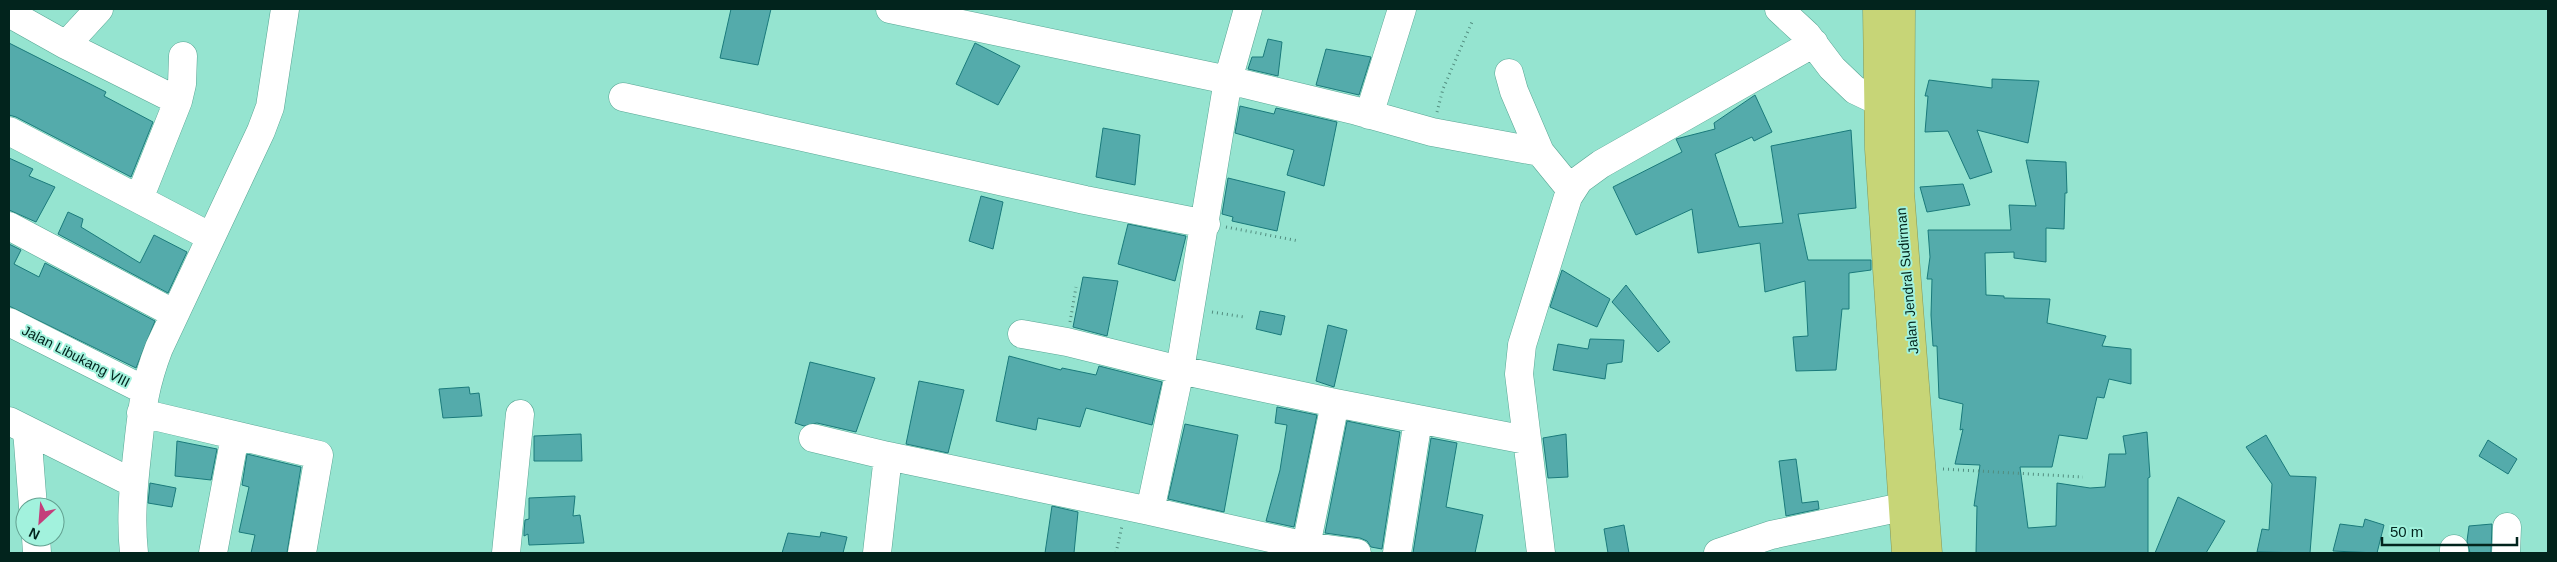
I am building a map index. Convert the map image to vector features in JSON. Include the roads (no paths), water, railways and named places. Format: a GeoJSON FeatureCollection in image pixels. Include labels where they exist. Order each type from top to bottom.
{"type":"FeatureCollection","features":[{"type":"Feature","properties":{"kind":"highway","name":"Jalan Jendral Sudirman"},"geometry":{"type":"LineString","coordinates":[[1877,9],[1888,102],[1902,507],[1906,553]]}},
{"type":"Feature","properties":{"kind":"highway","name":"Jalan Jendral Sudirman"},"geometry":{"type":"LineString","coordinates":[[1888,102],[1901,9]]}},
{"type":"Feature","properties":{"kind":"highway","name":"Jalan Jendral Sudirman"},"geometry":{"type":"LineString","coordinates":[[1889,149],[1900,192],[1928,553]]}},
{"type":"Feature","properties":{"kind":"street"},"geometry":{"type":"LineString","coordinates":[[66,45],[99,9]]}},
{"type":"Feature","properties":{"kind":"street"},"geometry":{"type":"LineString","coordinates":[[134,553],[131,523],[133,483],[143,402],[159,348],[261,131],[270,107],[284,9]]}},
{"type":"Feature","properties":{"kind":"street"},"geometry":{"type":"LineString","coordinates":[[890,9],[1228,80],[1432,132],[1540,152]]}},
{"type":"Feature","properties":{"kind":"street"},"geometry":{"type":"LineString","coordinates":[[1150,511],[1192,308],[1228,80],[1248,9]]}},
{"type":"Feature","properties":{"kind":"street"},"geometry":{"type":"LineString","coordinates":[[1369,115],[1402,9]]}},
{"type":"Feature","properties":{"kind":"street"},"geometry":{"type":"LineString","coordinates":[[1779,9],[1814,43],[1832,68],[1846,83],[1888,102]]}},
{"type":"Feature","properties":{"kind":"street"},"geometry":{"type":"LineString","coordinates":[[9,13],[66,45],[178,101]]}},
{"type":"Feature","properties":{"kind":"street"},"geometry":{"type":"LineString","coordinates":[[1540,553],[1519,374],[1522,345],[1571,190],[1601,164],[1814,43]]}},
{"type":"Feature","properties":{"kind":"street"},"geometry":{"type":"LineString","coordinates":[[139,199],[178,101],[182,84],[183,56]]}},
{"type":"Feature","properties":{"kind":"street"},"geometry":{"type":"LineString","coordinates":[[1509,73],[1514,92],[1540,152],[1571,190]]}},
{"type":"Feature","properties":{"kind":"street"},"geometry":{"type":"LineString","coordinates":[[623,97],[1085,200],[1206,224]]}},
{"type":"Feature","properties":{"kind":"street"},"geometry":{"type":"LineString","coordinates":[[9,131],[211,237]]}},
{"type":"Feature","properties":{"kind":"street"},"geometry":{"type":"LineString","coordinates":[[9,226],[175,314]]}},
{"type":"Feature","properties":{"kind":"street","name":"Jalan Libukang VIII"},"geometry":{"type":"LineString","coordinates":[[9,322],[143,402],[235,436],[319,456],[302,553]]}},
{"type":"Feature","properties":{"kind":"street"},"geometry":{"type":"LineString","coordinates":[[1022,334],[1067,342],[1180,370],[1335,403],[1526,440]]}},
{"type":"Feature","properties":{"kind":"street"},"geometry":{"type":"LineString","coordinates":[[1306,546],[1335,403]]}},
{"type":"Feature","properties":{"kind":"street"},"geometry":{"type":"LineString","coordinates":[[506,553],[520,414]]}},
{"type":"Feature","properties":{"kind":"street"},"geometry":{"type":"LineString","coordinates":[[1398,553],[1418,420]]}},
{"type":"Feature","properties":{"kind":"street"},"geometry":{"type":"LineString","coordinates":[[18,425],[133,483]]}},
{"type":"Feature","properties":{"kind":"street"},"geometry":{"type":"LineString","coordinates":[[18,425],[31,497]]}},
{"type":"Feature","properties":{"kind":"street"},"geometry":{"type":"LineString","coordinates":[[213,553],[235,436]]}},
{"type":"Feature","properties":{"kind":"street"},"geometry":{"type":"LineString","coordinates":[[814,438],[888,456],[1306,546],[1357,553]]}},
{"type":"Feature","properties":{"kind":"street"},"geometry":{"type":"LineString","coordinates":[[877,553],[888,456]]}},
{"type":"Feature","properties":{"kind":"street"},"geometry":{"type":"LineString","coordinates":[[1718,553],[1771,535],[1902,507]]}}]}
